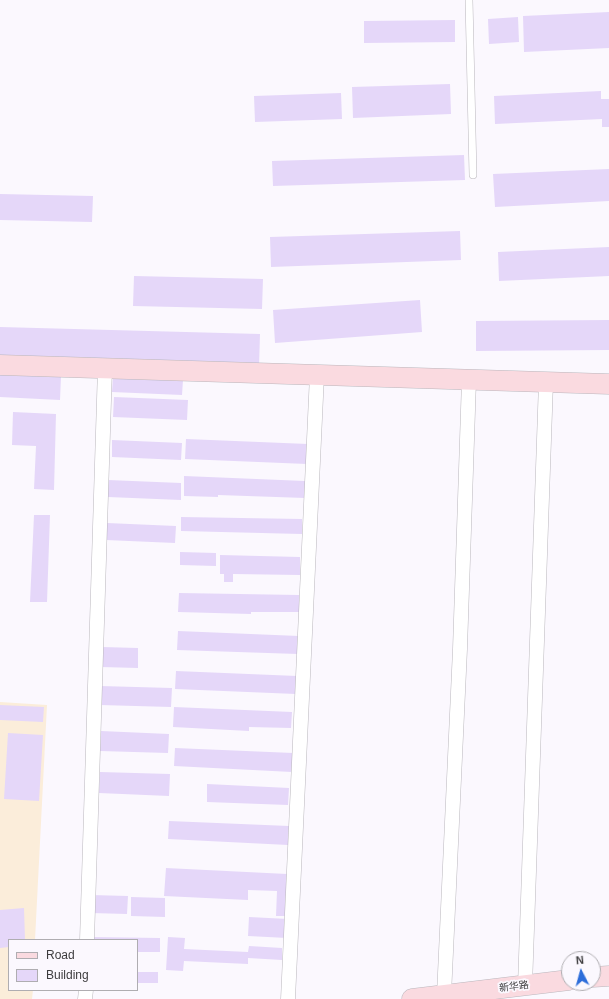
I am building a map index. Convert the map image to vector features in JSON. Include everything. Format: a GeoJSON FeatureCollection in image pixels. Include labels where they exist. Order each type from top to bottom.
{"type":"FeatureCollection","features":[{"type":"Feature","properties":{"kind":"street"},"geometry":{"type":"LineString","coordinates":[[0,365],[609,384]]}},
{"type":"Feature","properties":{"kind":"street"},"geometry":{"type":"LineString","coordinates":[[87,939],[105,368]]}},
{"type":"Feature","properties":{"kind":"street"},"geometry":{"type":"LineString","coordinates":[[288,999],[317,375]]}},
{"type":"Feature","properties":{"kind":"street"},"geometry":{"type":"LineString","coordinates":[[444,995],[459,657],[469,380]]}},
{"type":"Feature","properties":{"kind":"street"},"geometry":{"type":"LineString","coordinates":[[525,986],[546,382]]}},
{"type":"Feature","properties":{"kind":"street","name":"新华路"},"geometry":{"type":"LineString","coordinates":[[412,999],[561,981]]}},
{"type":"Feature","properties":{"kind":"lane"},"geometry":{"type":"LineString","coordinates":[[469,0],[473,175]]}},
{"type":"Feature","properties":{"kind":"shaded area"},"geometry":{"type":"Polygon","coordinates":[[[0,702],[47,705],[35,939],[8,939],[8,991],[33,991],[32,999],[0,999],[0,702]]]}},
{"type":"Feature","properties":{"kind":"building"},"geometry":{"type":"Polygon","coordinates":[[[609,12],[609,48],[524,52],[523,16],[609,12]]]}},
{"type":"Feature","properties":{"kind":"building"},"geometry":{"type":"Polygon","coordinates":[[[518,17],[519,42],[489,44],[488,19],[518,17]]]}},
{"type":"Feature","properties":{"kind":"building"},"geometry":{"type":"Polygon","coordinates":[[[455,20],[455,42],[364,43],[364,21],[455,20]]]}},
{"type":"Feature","properties":{"kind":"building"},"geometry":{"type":"Polygon","coordinates":[[[450,84],[451,114],[353,118],[352,87],[450,84]]]}},
{"type":"Feature","properties":{"kind":"building"},"geometry":{"type":"Polygon","coordinates":[[[601,91],[601,99],[609,99],[609,127],[602,127],[602,119],[495,124],[494,96],[601,91]]]}},
{"type":"Feature","properties":{"kind":"building"},"geometry":{"type":"Polygon","coordinates":[[[341,93],[342,119],[255,122],[254,96],[341,93]]]}},
{"type":"Feature","properties":{"kind":"building"},"geometry":{"type":"Polygon","coordinates":[[[464,155],[465,180],[273,186],[272,161],[464,155]]]}},
{"type":"Feature","properties":{"kind":"building"},"geometry":{"type":"Polygon","coordinates":[[[609,169],[609,201],[495,207],[493,174],[609,169]]]}},
{"type":"Feature","properties":{"kind":"building"},"geometry":{"type":"Polygon","coordinates":[[[0,194],[93,196],[92,222],[0,220],[0,194]]]}},
{"type":"Feature","properties":{"kind":"building"},"geometry":{"type":"Polygon","coordinates":[[[460,231],[461,260],[271,267],[270,237],[460,231]]]}},
{"type":"Feature","properties":{"kind":"building"},"geometry":{"type":"Polygon","coordinates":[[[609,247],[609,276],[499,281],[498,252],[609,247]]]}},
{"type":"Feature","properties":{"kind":"building"},"geometry":{"type":"Polygon","coordinates":[[[134,276],[263,279],[262,309],[133,306],[134,276]]]}},
{"type":"Feature","properties":{"kind":"building"},"geometry":{"type":"Polygon","coordinates":[[[420,300],[422,332],[275,343],[273,310],[420,300]]]}},
{"type":"Feature","properties":{"kind":"building"},"geometry":{"type":"Polygon","coordinates":[[[609,320],[609,350],[476,351],[476,321],[609,320]]]}},
{"type":"Feature","properties":{"kind":"building"},"geometry":{"type":"Polygon","coordinates":[[[0,327],[260,334],[259,367],[0,359],[0,327]]]}},
{"type":"Feature","properties":{"kind":"building"},"geometry":{"type":"Polygon","coordinates":[[[0,374],[61,376],[60,400],[0,397],[0,374]]]}},
{"type":"Feature","properties":{"kind":"building"},"geometry":{"type":"Polygon","coordinates":[[[113,377],[183,380],[182,395],[112,392],[113,377]]]}},
{"type":"Feature","properties":{"kind":"building"},"geometry":{"type":"Polygon","coordinates":[[[114,397],[188,400],[187,420],[113,417],[114,397]]]}},
{"type":"Feature","properties":{"kind":"building"},"geometry":{"type":"Polygon","coordinates":[[[13,412],[56,414],[54,490],[34,489],[36,446],[12,445],[13,412]]]}},
{"type":"Feature","properties":{"kind":"building"},"geometry":{"type":"Polygon","coordinates":[[[186,439],[308,444],[307,464],[185,459],[186,439]]]}},
{"type":"Feature","properties":{"kind":"building"},"geometry":{"type":"Polygon","coordinates":[[[112,440],[182,443],[181,460],[112,457],[112,440]]]}},
{"type":"Feature","properties":{"kind":"building"},"geometry":{"type":"Polygon","coordinates":[[[184,476],[305,481],[305,498],[218,495],[218,497],[184,496],[184,476]]]}},
{"type":"Feature","properties":{"kind":"building"},"geometry":{"type":"Polygon","coordinates":[[[108,480],[181,483],[181,500],[108,497],[108,480]]]}},
{"type":"Feature","properties":{"kind":"building"},"geometry":{"type":"Polygon","coordinates":[[[34,515],[50,515],[47,602],[30,602],[34,515]]]}},
{"type":"Feature","properties":{"kind":"building"},"geometry":{"type":"Polygon","coordinates":[[[181,517],[302,519],[302,534],[181,531],[181,517]]]}},
{"type":"Feature","properties":{"kind":"building"},"geometry":{"type":"Polygon","coordinates":[[[107,523],[176,526],[175,543],[106,540],[107,523]]]}},
{"type":"Feature","properties":{"kind":"building"},"geometry":{"type":"Polygon","coordinates":[[[180,552],[216,553],[216,566],[180,565],[180,552]]]}},
{"type":"Feature","properties":{"kind":"building"},"geometry":{"type":"Polygon","coordinates":[[[220,555],[300,557],[300,575],[233,574],[233,582],[224,582],[224,574],[220,574],[220,555]]]}},
{"type":"Feature","properties":{"kind":"building"},"geometry":{"type":"Polygon","coordinates":[[[179,593],[299,595],[299,612],[251,612],[251,614],[178,612],[179,593]]]}},
{"type":"Feature","properties":{"kind":"building"},"geometry":{"type":"Polygon","coordinates":[[[178,631],[299,636],[298,654],[177,650],[178,631]]]}},
{"type":"Feature","properties":{"kind":"building"},"geometry":{"type":"Polygon","coordinates":[[[102,647],[138,648],[138,668],[101,667],[102,647]]]}},
{"type":"Feature","properties":{"kind":"building"},"geometry":{"type":"Polygon","coordinates":[[[176,671],[297,676],[296,694],[175,689],[176,671]]]}},
{"type":"Feature","properties":{"kind":"building"},"geometry":{"type":"Polygon","coordinates":[[[100,686],[172,688],[171,707],[100,705],[100,686]]]}},
{"type":"Feature","properties":{"kind":"building"},"geometry":{"type":"Polygon","coordinates":[[[0,705],[44,707],[43,722],[0,720],[0,705]]]}},
{"type":"Feature","properties":{"kind":"building"},"geometry":{"type":"Polygon","coordinates":[[[174,707],[292,712],[291,728],[249,727],[249,731],[173,727],[174,707]]]}},
{"type":"Feature","properties":{"kind":"building"},"geometry":{"type":"Polygon","coordinates":[[[101,731],[169,734],[168,753],[100,751],[101,731]]]}},
{"type":"Feature","properties":{"kind":"building"},"geometry":{"type":"Polygon","coordinates":[[[8,733],[43,735],[39,801],[4,799],[8,733]]]}},
{"type":"Feature","properties":{"kind":"building"},"geometry":{"type":"Polygon","coordinates":[[[175,748],[293,753],[292,772],[174,766],[175,748]]]}},
{"type":"Feature","properties":{"kind":"building"},"geometry":{"type":"Polygon","coordinates":[[[100,772],[170,774],[169,796],[99,793],[100,772]]]}},
{"type":"Feature","properties":{"kind":"building"},"geometry":{"type":"Polygon","coordinates":[[[207,784],[289,788],[288,805],[207,802],[207,784]]]}},
{"type":"Feature","properties":{"kind":"building"},"geometry":{"type":"Polygon","coordinates":[[[169,821],[289,826],[288,845],[168,839],[169,821]]]}},
{"type":"Feature","properties":{"kind":"building"},"geometry":{"type":"Polygon","coordinates":[[[166,868],[287,874],[285,916],[276,916],[277,891],[248,890],[248,900],[164,896],[166,868]]]}},
{"type":"Feature","properties":{"kind":"building"},"geometry":{"type":"Polygon","coordinates":[[[91,895],[128,896],[127,914],[91,913],[91,895]]]}},
{"type":"Feature","properties":{"kind":"building"},"geometry":{"type":"Polygon","coordinates":[[[131,897],[165,898],[165,917],[131,916],[131,897]]]}},
{"type":"Feature","properties":{"kind":"building"},"geometry":{"type":"Polygon","coordinates":[[[24,908],[25,939],[8,939],[8,947],[0,948],[0,910],[24,908]]]}},
{"type":"Feature","properties":{"kind":"building"},"geometry":{"type":"Polygon","coordinates":[[[249,917],[288,919],[287,938],[248,936],[249,917]]]}},
{"type":"Feature","properties":{"kind":"building"},"geometry":{"type":"Polygon","coordinates":[[[90,937],[160,938],[160,952],[138,952],[138,939],[90,939],[90,937]]]}},
{"type":"Feature","properties":{"kind":"building"},"geometry":{"type":"Polygon","coordinates":[[[168,937],[185,938],[184,949],[248,952],[249,946],[282,948],[282,960],[248,958],[248,964],[184,961],[183,971],[166,970],[168,937]]]}},
{"type":"Feature","properties":{"kind":"building"},"geometry":{"type":"Polygon","coordinates":[[[138,972],[158,972],[158,983],[138,983],[138,972]]]}}]}
